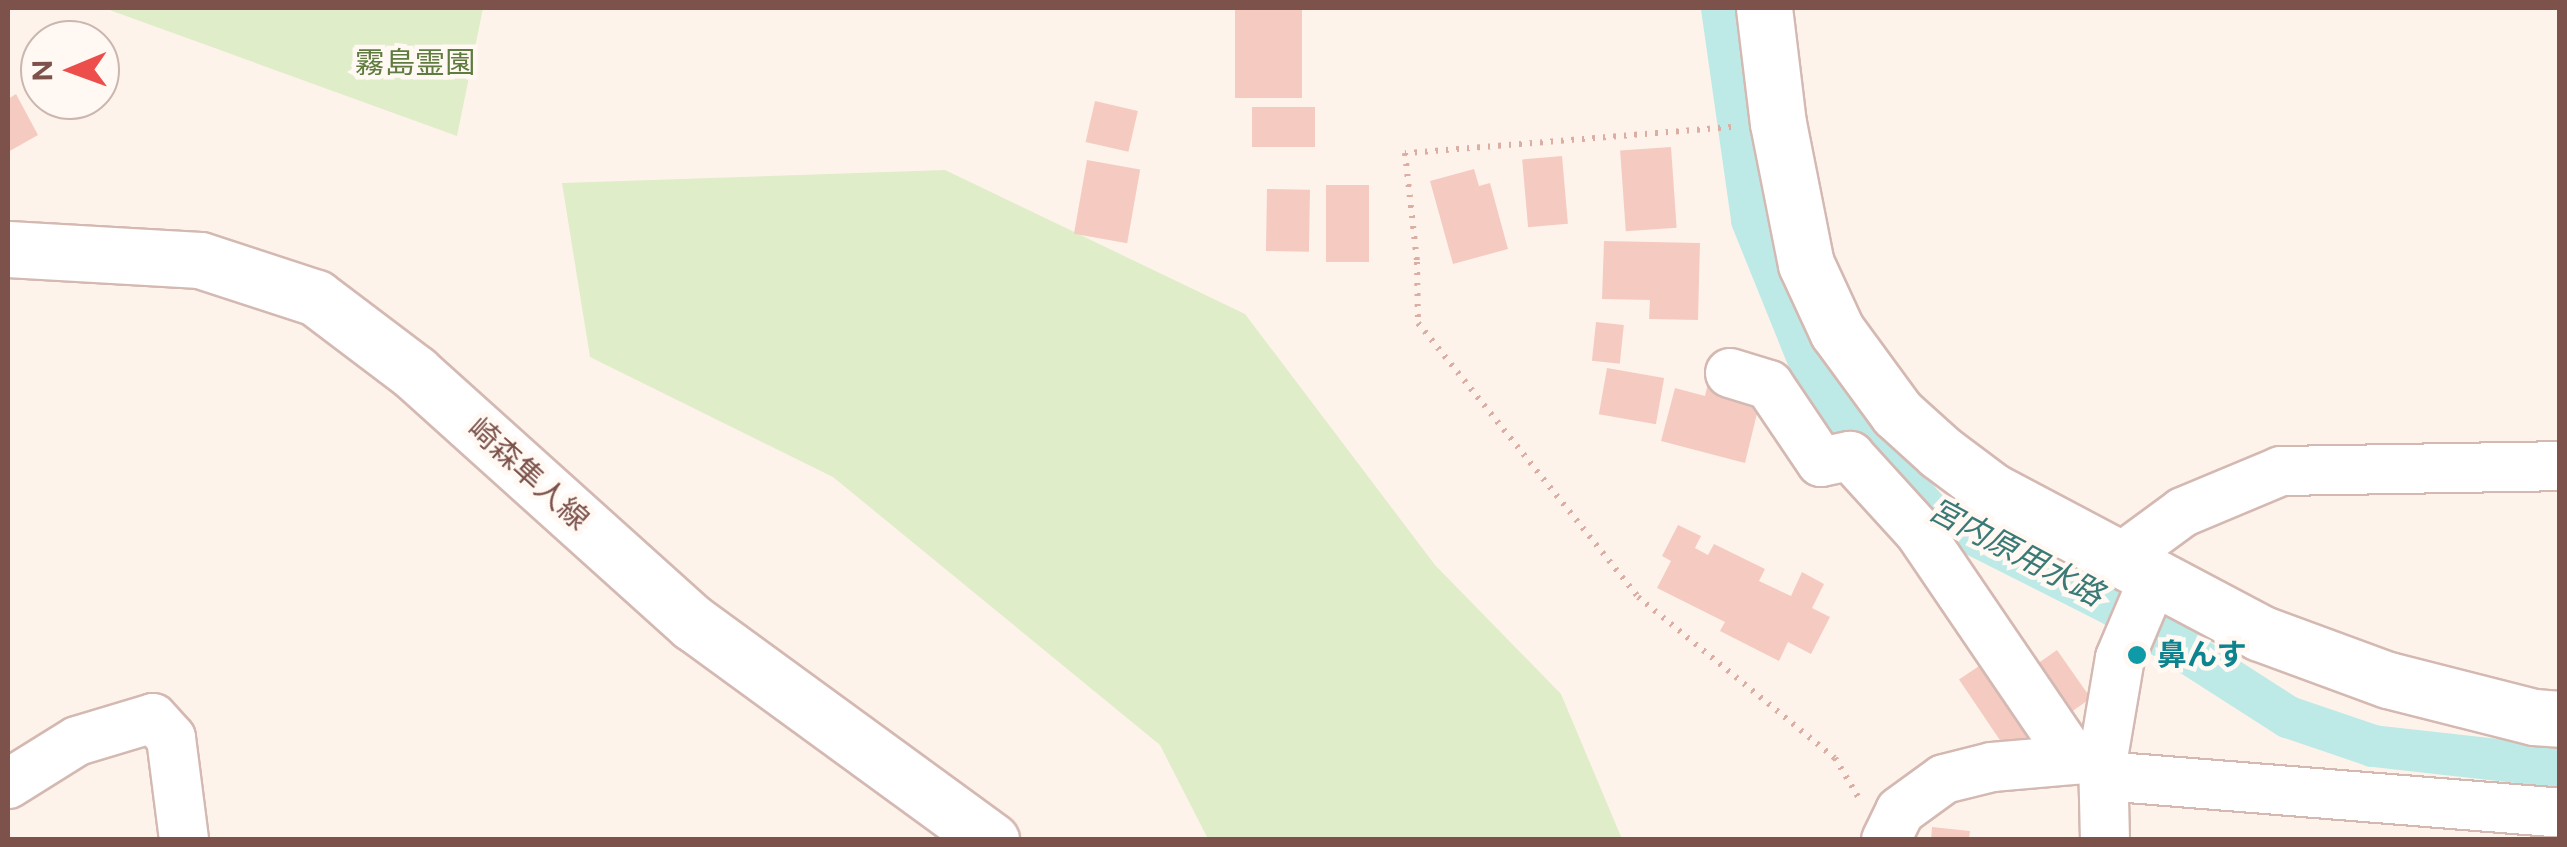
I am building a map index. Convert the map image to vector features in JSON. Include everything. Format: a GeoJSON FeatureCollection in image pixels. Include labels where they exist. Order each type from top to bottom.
{"type":"FeatureCollection","features":[{"type":"Feature","properties":{"kind":"main road"},"geometry":{"type":"LineString","coordinates":[[1764,8],[1778,123],[1806,264],[1838,331],[1872,436],[1940,452],[1992,491],[2260,633],[2388,680],[2534,717],[2560,719]]}},
{"type":"Feature","properties":{"kind":"main road","name":"崎森隼人線"},"geometry":{"type":"LineString","coordinates":[[8,249],[200,260],[316,298],[415,373],[693,623],[991,840]]}},
{"type":"Feature","properties":{"kind":"street"},"geometry":{"type":"LineString","coordinates":[[1730,372],[1769,385],[1822,462],[1872,436],[1920,533],[2094,765]]}},
{"type":"Feature","properties":{"kind":"street"},"geometry":{"type":"LineString","coordinates":[[2105,840],[2094,765],[2137,569],[2183,512],[2282,471],[2560,466]]}},
{"type":"Feature","properties":{"kind":"street"},"geometry":{"type":"LineString","coordinates":[[8,784],[77,741],[153,718],[171,738],[184,840]]}},
{"type":"Feature","properties":{"kind":"street"},"geometry":{"type":"LineString","coordinates":[[1875,823],[1900,811],[1944,779],[1992,767],[2094,765],[2411,821],[2560,813]]}},
{"type":"Feature","properties":{"kind":"path"},"geometry":{"type":"LineString","coordinates":[[1726,127],[1405,153],[1417,262],[1418,323],[1638,597],[1835,758],[1875,823]]}},
{"type":"Feature","properties":{"kind":"green space","name":"霧島霊園"},"geometry":{"type":"Polygon","coordinates":[[[104,8],[483,8],[457,136],[104,8]]]}},
{"type":"Feature","properties":{"kind":"green space"},"geometry":{"type":"Polygon","coordinates":[[[945,170],[1245,314],[1435,565],[1561,694],[1622,839],[1208,839],[1160,745],[833,477],[590,357],[562,183],[945,170]]]}},
{"type":"Feature","properties":{"kind":"building"},"geometry":{"type":"Polygon","coordinates":[[[1235,8],[1302,8],[1302,98],[1235,98],[1235,8]]]}},
{"type":"Feature","properties":{"kind":"building"},"geometry":{"type":"Polygon","coordinates":[[[16,94],[20,120],[30,120],[38,135],[8,152],[8,99],[16,94]]]}},
{"type":"Feature","properties":{"kind":"building"},"geometry":{"type":"Polygon","coordinates":[[[1095,101],[1138,111],[1128,152],[1086,142],[1095,101]]]}},
{"type":"Feature","properties":{"kind":"building"},"geometry":{"type":"Polygon","coordinates":[[[1252,107],[1315,107],[1315,147],[1252,147],[1252,107]]]}},
{"type":"Feature","properties":{"kind":"building"},"geometry":{"type":"Polygon","coordinates":[[[1671,147],[1677,228],[1626,231],[1620,151],[1671,147]]]}},
{"type":"Feature","properties":{"kind":"building"},"geometry":{"type":"Polygon","coordinates":[[[1562,156],[1568,224],[1528,227],[1522,159],[1562,156]]]}},
{"type":"Feature","properties":{"kind":"building"},"geometry":{"type":"Polygon","coordinates":[[[1087,160],[1140,169],[1127,243],[1074,234],[1087,160]]]}},
{"type":"Feature","properties":{"kind":"building"},"geometry":{"type":"Polygon","coordinates":[[[1474,169],[1479,186],[1490,183],[1508,249],[1453,264],[1430,181],[1474,169]]]}},
{"type":"Feature","properties":{"kind":"building"},"geometry":{"type":"Polygon","coordinates":[[[1326,185],[1369,185],[1369,262],[1326,262],[1326,185]]]}},
{"type":"Feature","properties":{"kind":"building"},"geometry":{"type":"Polygon","coordinates":[[[1267,189],[1310,190],[1309,252],[1266,251],[1267,189]]]}},
{"type":"Feature","properties":{"kind":"building"},"geometry":{"type":"Polygon","coordinates":[[[1604,241],[1700,243],[1698,320],[1649,319],[1650,300],[1602,299],[1604,241]]]}},
{"type":"Feature","properties":{"kind":"building"},"geometry":{"type":"Polygon","coordinates":[[[1596,322],[1624,325],[1620,364],[1592,361],[1596,322]]]}},
{"type":"Feature","properties":{"kind":"building"},"geometry":{"type":"Polygon","coordinates":[[[1607,368],[1664,378],[1656,424],[1599,414],[1607,368]]]}},
{"type":"Feature","properties":{"kind":"building"},"geometry":{"type":"Polygon","coordinates":[[[1708,383],[1761,397],[1745,463],[1661,441],[1675,388],[1705,396],[1708,383]]]}},
{"type":"Feature","properties":{"kind":"building"},"geometry":{"type":"Polygon","coordinates":[[[1678,525],[1701,536],[1695,548],[1708,555],[1714,544],[1765,569],[1759,581],[1791,596],[1802,572],[1824,584],[1812,608],[1830,617],[1811,654],[1788,642],[1779,661],[1720,631],[1725,622],[1657,588],[1671,561],[1662,556],[1678,525]]]}},
{"type":"Feature","properties":{"kind":"building"},"geometry":{"type":"Polygon","coordinates":[[[2057,650],[2091,698],[2057,722],[2023,674],[2057,650]]]}},
{"type":"Feature","properties":{"kind":"building"},"geometry":{"type":"Polygon","coordinates":[[[1988,660],[2043,741],[2014,761],[1959,680],[1988,660]]]}},
{"type":"Feature","properties":{"kind":"building"},"geometry":{"type":"Polygon","coordinates":[[[1932,827],[1970,831],[1969,840],[1931,840],[1932,827]]]}},
{"type":"Feature","properties":{"kind":"waterway","name":"宮内原用水路"},"geometry":{"type":"LineString","coordinates":[[1722,8],[1752,220],[1820,388],[1929,512],[2115,606],[2288,717],[2373,746],[2560,767]]}},
{"type":"Feature","properties":{"kind":"place","name":"鼻んす"},"geometry":{"type":"Point","coordinates":[2137,655]}}]}
